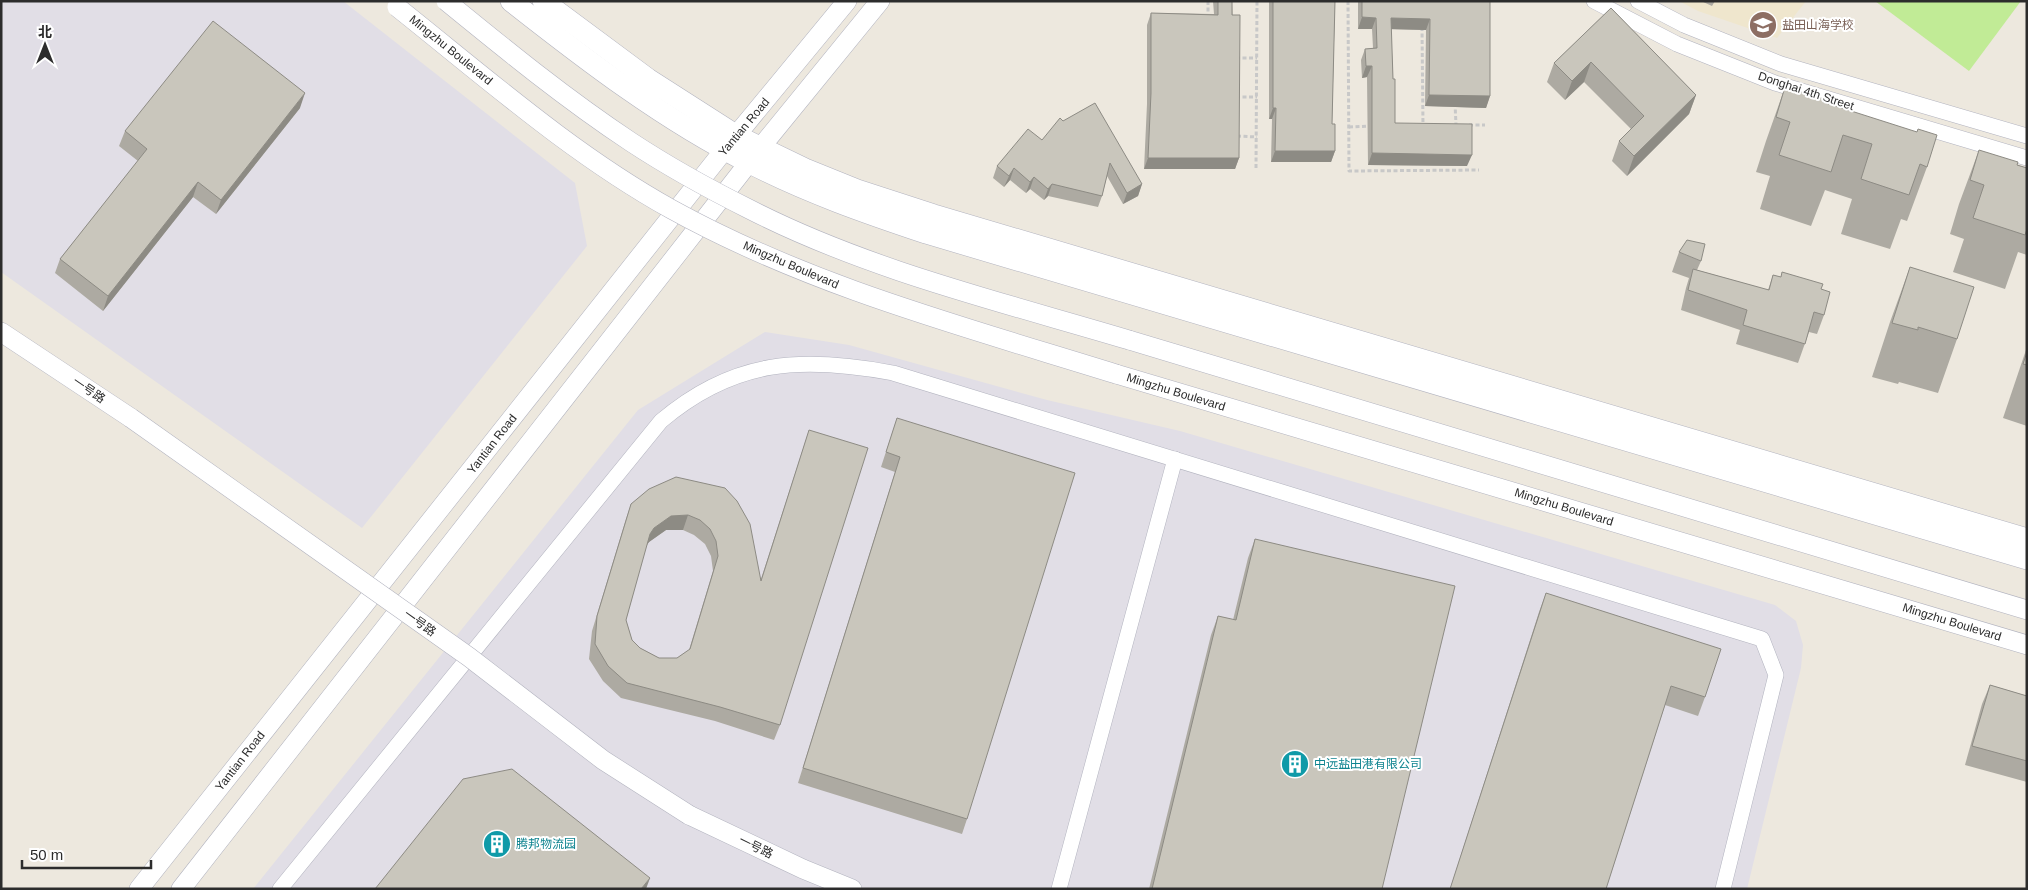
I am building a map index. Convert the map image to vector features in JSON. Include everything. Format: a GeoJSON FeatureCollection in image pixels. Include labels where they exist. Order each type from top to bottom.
{"type":"FeatureCollection","features":[{"type":"Feature","properties":{"kind":"main road"},"geometry":{"type":"LineString","coordinates":[[511,1],[570,47],[636,94],[699,135],[731,143]]}},
{"type":"Feature","properties":{"kind":"main road"},"geometry":{"type":"LineString","coordinates":[[543,1],[731,143],[850,208],[926,233],[2027,559]]}},
{"type":"Feature","properties":{"kind":"main road"},"geometry":{"type":"LineString","coordinates":[[755,155],[805,169],[848,186],[934,215],[2027,539]]}},
{"type":"Feature","properties":{"kind":"street"},"geometry":{"type":"LineString","coordinates":[[446,1],[577,105],[689,178],[751,210],[813,238],[877,263],[2027,610]]}},
{"type":"Feature","properties":{"kind":"street","name":"Yantian Road"},"geometry":{"type":"LineString","coordinates":[[139,889],[731,143],[847,1]]}},
{"type":"Feature","properties":{"kind":"street","name":"Yantian Road"},"geometry":{"type":"LineString","coordinates":[[181,889],[755,155],[880,1]]}},
{"type":"Feature","properties":{"kind":"street","name":"Donghai 4th Street"},"geometry":{"type":"LineString","coordinates":[[1594,1],[1678,44],[1775,83],[2027,158]]}},
{"type":"Feature","properties":{"kind":"street","name":"Donghai 4th Street"},"geometry":{"type":"LineString","coordinates":[[1638,1],[1684,25],[1781,64],[2027,136]]}},
{"type":"Feature","properties":{"kind":"street","name":"Mingzhu Boulevard"},"geometry":{"type":"LineString","coordinates":[[394,4],[554,131],[608,170],[669,208],[732,241],[797,269],[862,294],[1116,374],[2027,644]]}},
{"type":"Feature","properties":{"kind":"street","name":"一号路"},"geometry":{"type":"LineString","coordinates":[[1,332],[130,418],[469,657],[603,760],[689,814],[803,869],[852,889]]}},
{"type":"Feature","properties":{"kind":"street"},"geometry":{"type":"LineString","coordinates":[[280,889],[661,421],[684,402],[716,384],[747,372],[782,364],[822,363],[855,366],[893,373],[1762,639],[1776,675],[1723,889]]}},
{"type":"Feature","properties":{"kind":"street"},"geometry":{"type":"LineString","coordinates":[[1059,889],[1176,459]]}},
{"type":"Feature","properties":{"kind":"path"},"geometry":{"type":"LineString","coordinates":[[1208,1],[1208,20]]}},
{"type":"Feature","properties":{"kind":"path"},"geometry":{"type":"LineString","coordinates":[[1256,168],[1257,1]]}},
{"type":"Feature","properties":{"kind":"path"},"geometry":{"type":"LineString","coordinates":[[1348,1],[1349,171],[1479,170]]}},
{"type":"Feature","properties":{"kind":"path"},"geometry":{"type":"LineString","coordinates":[[1422,20],[1423,126]]}},
{"type":"Feature","properties":{"kind":"path"},"geometry":{"type":"LineString","coordinates":[[1227,58],[1257,58]]}},
{"type":"Feature","properties":{"kind":"path"},"geometry":{"type":"LineString","coordinates":[[1456,96],[1456,125]]}},
{"type":"Feature","properties":{"kind":"path"},"geometry":{"type":"LineString","coordinates":[[1227,97],[1257,97]]}},
{"type":"Feature","properties":{"kind":"path"},"geometry":{"type":"LineString","coordinates":[[1447,125],[1486,125]]}},
{"type":"Feature","properties":{"kind":"path"},"geometry":{"type":"LineString","coordinates":[[1349,127],[1377,126]]}},
{"type":"Feature","properties":{"kind":"path"},"geometry":{"type":"LineString","coordinates":[[1414,126],[1431,126]]}},
{"type":"Feature","properties":{"kind":"path"},"geometry":{"type":"LineString","coordinates":[[1227,136],[1257,136]]}},
{"type":"Feature","properties":{"kind":"shaded area"},"geometry":{"type":"Polygon","coordinates":[[[1,1],[343,1],[575,183],[587,246],[362,528],[1,272],[1,1]]]}},
{"type":"Feature","properties":{"kind":"shaded area","name":"盐田山海学校"},"geometry":{"type":"Polygon","coordinates":[[[1679,1],[1806,1],[1777,38],[1698,11],[1679,1]]]}},
{"type":"Feature","properties":{"kind":"shaded area"},"geometry":{"type":"Polygon","coordinates":[[[765,332],[849,345],[1047,400],[1180,431],[1775,605],[1796,621],[1803,645],[1801,668],[1747,889],[253,889],[638,410],[765,332]]]}},
{"type":"Feature","properties":{"kind":"green space"},"geometry":{"type":"Polygon","coordinates":[[[1875,1],[2021,1],[1969,71],[1875,1]]]}},
{"type":"Feature","properties":{"kind":"building"},"geometry":{"type":"Polygon","coordinates":[[[1218,1],[1232,1],[1232,15],[1240,15],[1239,158],[1148,158],[1151,93],[1151,13],[1218,15],[1218,1]]]}},
{"type":"Feature","properties":{"kind":"building"},"geometry":{"type":"Polygon","coordinates":[[[1273,1],[1335,1],[1332,124],[1335,124],[1335,151],[1275,151],[1276,108],[1273,108],[1273,1]]]}},
{"type":"Feature","properties":{"kind":"building"},"geometry":{"type":"Polygon","coordinates":[[[1362,1],[1490,1],[1490,96],[1429,95],[1430,19],[1391,18],[1393,79],[1395,79],[1395,123],[1472,124],[1472,155],[1372,153],[1372,66],[1366,66],[1365,49],[1377,48],[1376,18],[1362,17],[1362,1]]]}},
{"type":"Feature","properties":{"kind":"building"},"geometry":{"type":"Polygon","coordinates":[[[1611,8],[1696,95],[1634,156],[1619,141],[1644,116],[1591,62],[1572,81],[1554,63],[1611,8]]]}},
{"type":"Feature","properties":{"kind":"building"},"geometry":{"type":"Polygon","coordinates":[[[213,21],[305,93],[221,200],[198,182],[108,296],[60,259],[147,149],[125,131],[213,21]]]}},
{"type":"Feature","properties":{"kind":"building"},"geometry":{"type":"Polygon","coordinates":[[[1785,87],[1824,99],[1823,102],[1917,132],[1918,129],[1937,135],[1927,167],[1920,164],[1909,195],[1861,179],[1872,144],[1843,135],[1831,172],[1779,155],[1790,122],[1776,117],[1785,87]]]}},
{"type":"Feature","properties":{"kind":"building"},"geometry":{"type":"Polygon","coordinates":[[[1095,103],[1142,184],[1127,193],[1110,163],[1102,196],[1052,184],[1048,189],[1034,177],[1030,182],[1014,168],[1009,176],[997,166],[1028,129],[1042,140],[1060,118],[1063,121],[1095,103]]]}},
{"type":"Feature","properties":{"kind":"building"},"geometry":{"type":"Polygon","coordinates":[[[1979,150],[2018,162],[2017,165],[2027,168],[2027,229],[2025,235],[1973,218],[1984,185],[1970,180],[1979,150]]]}},
{"type":"Feature","properties":{"kind":"building"},"geometry":{"type":"Polygon","coordinates":[[[1687,240],[1705,244],[1701,261],[1679,252],[1687,240]]]}},
{"type":"Feature","properties":{"kind":"building"},"geometry":{"type":"Polygon","coordinates":[[[1910,267],[1974,287],[1957,339],[1918,327],[1918,330],[1892,323],[1910,267]]]}},
{"type":"Feature","properties":{"kind":"building"},"geometry":{"type":"Polygon","coordinates":[[[1693,269],[1769,290],[1773,275],[1781,277],[1782,272],[1823,284],[1821,289],[1830,292],[1824,315],[1814,312],[1805,344],[1743,325],[1747,310],[1688,290],[1693,269]]]}},
{"type":"Feature","properties":{"kind":"building"},"geometry":{"type":"Polygon","coordinates":[[[2027,352],[2027,365],[2023,364],[2027,352]]]}},
{"type":"Feature","properties":{"kind":"building"},"geometry":{"type":"Polygon","coordinates":[[[897,418],[1075,473],[967,819],[803,768],[900,457],[886,452],[897,418]]]}},
{"type":"Feature","properties":{"kind":"building"},"geometry":{"type":"Polygon","coordinates":[[[809,430],[868,448],[780,725],[627,683],[608,666],[595,644],[597,616],[631,504],[649,489],[676,477],[725,488],[737,501],[750,524],[761,581],[809,430]],[[688,515],[671,516],[654,528],[650,534],[626,620],[632,640],[640,648],[659,658],[677,658],[690,649],[718,556],[716,541],[710,529],[700,520],[688,515]]]}},
{"type":"Feature","properties":{"kind":"building","name":"中远盐田港有限公司"},"geometry":{"type":"Polygon","coordinates":[[[1255,539],[1455,586],[1382,889],[1152,889],[1218,616],[1236,620],[1255,539]]]}},
{"type":"Feature","properties":{"kind":"building"},"geometry":{"type":"Polygon","coordinates":[[[1546,593],[1721,649],[1705,697],[1671,686],[1606,889],[1450,889],[1546,593]]]}},
{"type":"Feature","properties":{"kind":"building"},"geometry":{"type":"Polygon","coordinates":[[[1990,685],[2027,696],[2027,761],[1972,746],[1990,685]]]}},
{"type":"Feature","properties":{"kind":"building","name":"腾邦物流园"},"geometry":{"type":"Polygon","coordinates":[[[512,769],[650,878],[641,889],[375,889],[463,779],[512,769]]]}},
{"type":"Feature","properties":{"kind":"place","name":"盐田山海学校"},"geometry":{"type":"Point","coordinates":[1763,25]}},
{"type":"Feature","properties":{"kind":"place","name":"中远盐田港有限公司"},"geometry":{"type":"Point","coordinates":[1295,764]}},
{"type":"Feature","properties":{"kind":"place","name":"腾邦物流园"},"geometry":{"type":"Point","coordinates":[497,844]}}]}
